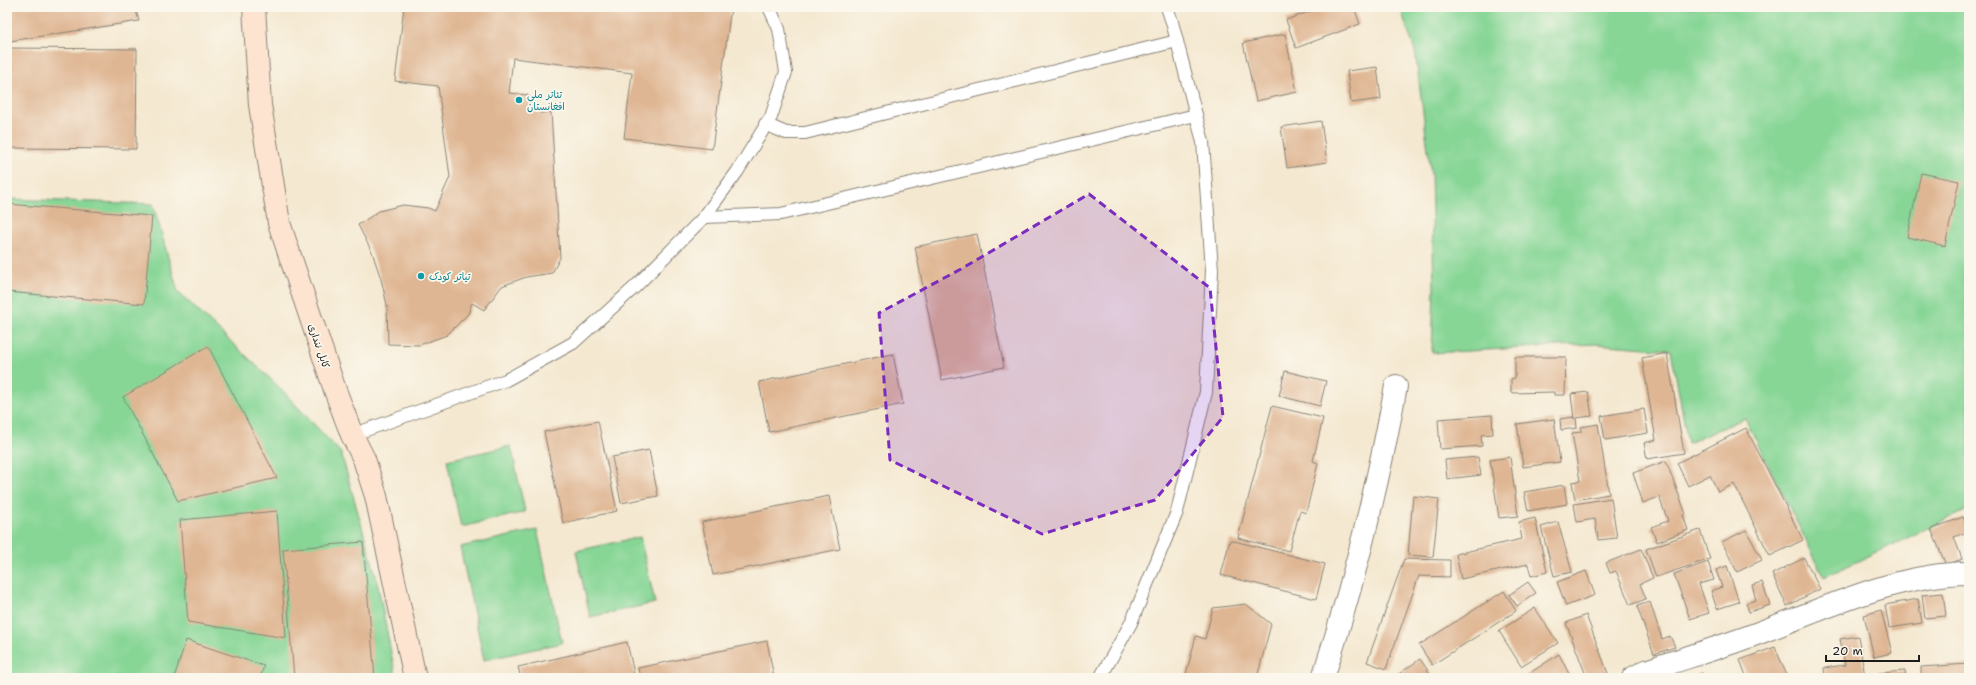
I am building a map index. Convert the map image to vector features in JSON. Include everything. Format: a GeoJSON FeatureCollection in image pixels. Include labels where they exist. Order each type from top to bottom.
{"type":"FeatureCollection","features":[{"type":"Feature","properties":{"kind":"street","name":"کابل ننداری"},"geometry":{"type":"LineString","coordinates":[[254,7],[260,105],[279,223],[313,329],[352,435],[364,459],[376,496],[415,678]]}},
{"type":"Feature","properties":{"kind":"street"},"geometry":{"type":"LineString","coordinates":[[1323,678],[1344,614],[1378,479],[1396,386]]}},
{"type":"Feature","properties":{"kind":"street"},"geometry":{"type":"LineString","coordinates":[[1633,678],[1646,671],[1768,630],[1818,609],[1895,584],[1948,573],[1969,573]]}},
{"type":"Feature","properties":{"kind":"lane"},"geometry":{"type":"LineString","coordinates":[[352,435],[506,380],[573,343],[636,286],[704,217],[737,172],[770,117],[786,72],[779,29],[769,7]]}},
{"type":"Feature","properties":{"kind":"lane"},"geometry":{"type":"LineString","coordinates":[[1100,678],[1131,623],[1176,512],[1206,392],[1212,270],[1203,142],[1177,41],[1166,7]]}},
{"type":"Feature","properties":{"kind":"lane"},"geometry":{"type":"LineString","coordinates":[[766,124],[786,134],[805,133],[1177,41]]}},
{"type":"Feature","properties":{"kind":"lane"},"geometry":{"type":"LineString","coordinates":[[704,217],[782,214],[1196,115]]}},
{"type":"Feature","properties":{"kind":"highlighted area"},"geometry":{"type":"Polygon","coordinates":[[[1089,194],[1210,288],[1223,417],[1155,500],[1042,534],[890,460],[879,313],[961,269],[1089,194]]]}},
{"type":"Feature","properties":{"kind":"green space"},"geometry":{"type":"Polygon","coordinates":[[[1400,7],[1969,7],[1969,509],[1824,577],[1745,418],[1688,443],[1671,350],[1595,344],[1432,353],[1434,286],[1431,173],[1415,51],[1400,7]]]}},
{"type":"Feature","properties":{"kind":"green space"},"geometry":{"type":"Polygon","coordinates":[[[7,199],[153,204],[178,292],[278,386],[341,453],[376,576],[396,678],[7,678],[7,199]]]}},
{"type":"Feature","properties":{"kind":"green space"},"geometry":{"type":"Polygon","coordinates":[[[511,446],[525,512],[461,527],[447,460],[511,446]]]}},
{"type":"Feature","properties":{"kind":"green space"},"geometry":{"type":"Polygon","coordinates":[[[537,530],[562,643],[484,660],[460,547],[537,530]]]}},
{"type":"Feature","properties":{"kind":"green space"},"geometry":{"type":"Polygon","coordinates":[[[640,537],[655,603],[590,617],[576,551],[640,537]]]}},
{"type":"Feature","properties":{"kind":"building"},"geometry":{"type":"Polygon","coordinates":[[[7,7],[135,7],[139,21],[10,41],[7,7]]]}},
{"type":"Feature","properties":{"kind":"building"},"geometry":{"type":"Polygon","coordinates":[[[404,7],[731,7],[712,149],[624,138],[632,73],[513,58],[509,93],[528,95],[540,113],[551,112],[560,258],[552,273],[526,277],[502,286],[484,310],[472,303],[468,314],[447,335],[419,345],[388,344],[387,305],[381,279],[372,252],[358,225],[379,211],[403,205],[428,208],[435,211],[450,177],[438,86],[395,81],[404,7]]]}},
{"type":"Feature","properties":{"kind":"building"},"geometry":{"type":"Polygon","coordinates":[[[1322,7],[1354,7],[1360,24],[1296,48],[1286,20],[1322,7]]]}},
{"type":"Feature","properties":{"kind":"building"},"geometry":{"type":"Polygon","coordinates":[[[1285,34],[1297,92],[1256,101],[1243,43],[1285,34]]]}},
{"type":"Feature","properties":{"kind":"building"},"geometry":{"type":"Polygon","coordinates":[[[7,48],[137,49],[136,149],[7,148],[7,48]]]}},
{"type":"Feature","properties":{"kind":"building"},"geometry":{"type":"Polygon","coordinates":[[[1377,67],[1381,99],[1351,103],[1347,71],[1377,67]]]}},
{"type":"Feature","properties":{"kind":"building"},"geometry":{"type":"Polygon","coordinates":[[[1321,121],[1327,162],[1287,168],[1281,127],[1321,121]]]}},
{"type":"Feature","properties":{"kind":"building"},"geometry":{"type":"Polygon","coordinates":[[[1921,173],[1959,181],[1945,246],[1907,237],[1921,173]]]}},
{"type":"Feature","properties":{"kind":"building"},"geometry":{"type":"Polygon","coordinates":[[[7,204],[152,216],[144,304],[7,292],[7,204]]]}},
{"type":"Feature","properties":{"kind":"building"},"geometry":{"type":"Polygon","coordinates":[[[977,234],[1004,367],[942,380],[915,247],[977,234]]]}},
{"type":"Feature","properties":{"kind":"building"},"geometry":{"type":"Polygon","coordinates":[[[208,346],[277,478],[178,501],[123,397],[208,346]]]}},
{"type":"Feature","properties":{"kind":"building"},"geometry":{"type":"Polygon","coordinates":[[[1667,353],[1684,453],[1647,459],[1644,443],[1656,440],[1642,358],[1667,353]]]}},
{"type":"Feature","properties":{"kind":"building"},"geometry":{"type":"Polygon","coordinates":[[[893,354],[903,404],[769,432],[759,382],[893,354]]]}},
{"type":"Feature","properties":{"kind":"building"},"geometry":{"type":"Polygon","coordinates":[[[1515,357],[1566,357],[1565,395],[1554,395],[1554,392],[1511,393],[1511,379],[1515,378],[1515,357]]]}},
{"type":"Feature","properties":{"kind":"building"},"geometry":{"type":"Polygon","coordinates":[[[1285,371],[1326,381],[1320,406],[1279,396],[1285,371]]]}},
{"type":"Feature","properties":{"kind":"building"},"geometry":{"type":"Polygon","coordinates":[[[1588,392],[1592,416],[1576,418],[1577,428],[1561,430],[1560,419],[1573,417],[1574,419],[1571,394],[1588,392]]]}},
{"type":"Feature","properties":{"kind":"building"},"geometry":{"type":"Polygon","coordinates":[[[1272,406],[1323,418],[1313,461],[1318,463],[1306,513],[1300,511],[1289,551],[1238,538],[1272,406]]]}},
{"type":"Feature","properties":{"kind":"building"},"geometry":{"type":"Polygon","coordinates":[[[1644,409],[1648,433],[1605,440],[1601,416],[1644,409]]]}},
{"type":"Feature","properties":{"kind":"building"},"geometry":{"type":"Polygon","coordinates":[[[1492,415],[1493,434],[1481,435],[1482,446],[1440,449],[1438,419],[1492,415]]]}},
{"type":"Feature","properties":{"kind":"building"},"geometry":{"type":"Polygon","coordinates":[[[1554,419],[1560,462],[1523,467],[1517,424],[1554,419]]]}},
{"type":"Feature","properties":{"kind":"building"},"geometry":{"type":"Polygon","coordinates":[[[598,421],[617,511],[563,523],[544,432],[598,421]]]}},
{"type":"Feature","properties":{"kind":"building"},"geometry":{"type":"Polygon","coordinates":[[[1598,424],[1609,494],[1575,500],[1572,482],[1580,481],[1572,433],[1581,432],[1581,427],[1598,424]]]}},
{"type":"Feature","properties":{"kind":"building"},"geometry":{"type":"Polygon","coordinates":[[[1746,428],[1803,540],[1770,556],[1734,484],[1718,492],[1710,475],[1688,486],[1677,463],[1746,428]]]}},
{"type":"Feature","properties":{"kind":"building"},"geometry":{"type":"Polygon","coordinates":[[[649,450],[658,496],[621,503],[612,457],[649,450]]]}},
{"type":"Feature","properties":{"kind":"building"},"geometry":{"type":"Polygon","coordinates":[[[1478,457],[1481,475],[1447,479],[1445,460],[1478,457]]]}},
{"type":"Feature","properties":{"kind":"building"},"geometry":{"type":"Polygon","coordinates":[[[1510,457],[1518,516],[1499,518],[1490,460],[1510,457]]]}},
{"type":"Feature","properties":{"kind":"building"},"geometry":{"type":"Polygon","coordinates":[[[1666,461],[1686,514],[1683,515],[1688,530],[1657,542],[1651,527],[1668,521],[1659,497],[1643,503],[1633,473],[1666,461]]]}},
{"type":"Feature","properties":{"kind":"building"},"geometry":{"type":"Polygon","coordinates":[[[1564,485],[1567,504],[1528,511],[1524,492],[1564,485]]]}},
{"type":"Feature","properties":{"kind":"building"},"geometry":{"type":"Polygon","coordinates":[[[829,496],[840,549],[713,575],[702,522],[829,496]]]}},
{"type":"Feature","properties":{"kind":"building"},"geometry":{"type":"Polygon","coordinates":[[[1413,496],[1439,499],[1433,557],[1408,555],[1413,496]]]}},
{"type":"Feature","properties":{"kind":"building"},"geometry":{"type":"Polygon","coordinates":[[[1611,498],[1617,538],[1598,540],[1595,519],[1577,522],[1574,504],[1611,498]]]}},
{"type":"Feature","properties":{"kind":"building"},"geometry":{"type":"Polygon","coordinates":[[[277,511],[286,638],[188,622],[180,520],[277,511]]]}},
{"type":"Feature","properties":{"kind":"building"},"geometry":{"type":"Polygon","coordinates":[[[1963,517],[1969,531],[1954,537],[1962,559],[1946,565],[1931,529],[1963,517]]]}},
{"type":"Feature","properties":{"kind":"building"},"geometry":{"type":"Polygon","coordinates":[[[1535,518],[1547,572],[1531,576],[1528,564],[1461,579],[1456,554],[1522,539],[1519,522],[1535,518]]]}},
{"type":"Feature","properties":{"kind":"building"},"geometry":{"type":"Polygon","coordinates":[[[1558,522],[1572,572],[1554,576],[1541,527],[1558,522]]]}},
{"type":"Feature","properties":{"kind":"building"},"geometry":{"type":"Polygon","coordinates":[[[1700,530],[1710,559],[1656,577],[1646,549],[1700,530]]]}},
{"type":"Feature","properties":{"kind":"building"},"geometry":{"type":"Polygon","coordinates":[[[1746,530],[1762,560],[1737,572],[1722,542],[1746,530]]]}},
{"type":"Feature","properties":{"kind":"building"},"geometry":{"type":"Polygon","coordinates":[[[1230,540],[1325,564],[1316,599],[1221,575],[1230,540]]]}},
{"type":"Feature","properties":{"kind":"building"},"geometry":{"type":"Polygon","coordinates":[[[363,542],[375,678],[294,678],[283,549],[363,542]]]}},
{"type":"Feature","properties":{"kind":"building"},"geometry":{"type":"Polygon","coordinates":[[[1641,549],[1653,578],[1640,584],[1646,599],[1630,605],[1616,571],[1610,573],[1606,563],[1641,549]]]}},
{"type":"Feature","properties":{"kind":"building"},"geometry":{"type":"Polygon","coordinates":[[[1804,558],[1820,589],[1787,606],[1772,574],[1804,558]]]}},
{"type":"Feature","properties":{"kind":"building"},"geometry":{"type":"Polygon","coordinates":[[[1404,559],[1450,560],[1450,577],[1419,576],[1386,669],[1367,662],[1404,559]]]}},
{"type":"Feature","properties":{"kind":"building"},"geometry":{"type":"Polygon","coordinates":[[[1708,562],[1714,580],[1699,584],[1709,613],[1690,619],[1674,574],[1708,562]]]}},
{"type":"Feature","properties":{"kind":"building"},"geometry":{"type":"Polygon","coordinates":[[[1727,566],[1739,602],[1717,609],[1711,591],[1722,587],[1716,570],[1727,566]]]}},
{"type":"Feature","properties":{"kind":"building"},"geometry":{"type":"Polygon","coordinates":[[[1586,571],[1595,595],[1566,606],[1557,582],[1586,571]]]}},
{"type":"Feature","properties":{"kind":"building"},"geometry":{"type":"Polygon","coordinates":[[[1528,582],[1536,593],[1517,606],[1509,595],[1528,582]]]}},
{"type":"Feature","properties":{"kind":"building"},"geometry":{"type":"Polygon","coordinates":[[[1762,582],[1770,605],[1749,612],[1746,603],[1756,600],[1752,585],[1762,582]]]}},
{"type":"Feature","properties":{"kind":"building"},"geometry":{"type":"Polygon","coordinates":[[[1966,588],[1969,588],[1969,630],[1968,630],[1966,588]]]}},
{"type":"Feature","properties":{"kind":"building"},"geometry":{"type":"Polygon","coordinates":[[[1504,591],[1516,611],[1432,665],[1419,645],[1504,591]]]}},
{"type":"Feature","properties":{"kind":"building"},"geometry":{"type":"Polygon","coordinates":[[[1943,593],[1946,616],[1925,618],[1922,595],[1943,593]]]}},
{"type":"Feature","properties":{"kind":"building"},"geometry":{"type":"Polygon","coordinates":[[[1918,599],[1922,623],[1889,628],[1885,605],[1918,599]]]}},
{"type":"Feature","properties":{"kind":"building"},"geometry":{"type":"Polygon","coordinates":[[[1650,602],[1662,639],[1670,636],[1675,647],[1654,654],[1637,606],[1650,602]]]}},
{"type":"Feature","properties":{"kind":"building"},"geometry":{"type":"Polygon","coordinates":[[[1246,604],[1271,624],[1257,678],[1185,678],[1196,636],[1205,639],[1213,608],[1246,604]]]}},
{"type":"Feature","properties":{"kind":"building"},"geometry":{"type":"Polygon","coordinates":[[[1535,608],[1558,643],[1521,666],[1499,631],[1535,608]]]}},
{"type":"Feature","properties":{"kind":"building"},"geometry":{"type":"Polygon","coordinates":[[[1881,610],[1892,653],[1874,657],[1864,615],[1881,610]]]}},
{"type":"Feature","properties":{"kind":"building"},"geometry":{"type":"Polygon","coordinates":[[[1586,615],[1609,676],[1605,678],[1587,678],[1566,623],[1586,615]]]}},
{"type":"Feature","properties":{"kind":"building"},"geometry":{"type":"Polygon","coordinates":[[[1858,636],[1865,676],[1851,678],[1825,678],[1824,668],[1845,665],[1840,639],[1858,636]]]}},
{"type":"Feature","properties":{"kind":"building"},"geometry":{"type":"Polygon","coordinates":[[[186,640],[264,666],[260,678],[174,678],[186,640]]]}},
{"type":"Feature","properties":{"kind":"building"},"geometry":{"type":"Polygon","coordinates":[[[767,641],[774,678],[640,678],[638,668],[767,641]]]}},
{"type":"Feature","properties":{"kind":"building"},"geometry":{"type":"Polygon","coordinates":[[[627,642],[635,678],[521,678],[518,667],[627,642]]]}},
{"type":"Feature","properties":{"kind":"building"},"geometry":{"type":"Polygon","coordinates":[[[1775,647],[1788,678],[1747,678],[1740,660],[1775,647]]]}},
{"type":"Feature","properties":{"kind":"building"},"geometry":{"type":"Polygon","coordinates":[[[1559,654],[1571,678],[1522,678],[1559,654]]]}},
{"type":"Feature","properties":{"kind":"building"},"geometry":{"type":"Polygon","coordinates":[[[1420,659],[1433,678],[1393,678],[1420,659]]]}},
{"type":"Feature","properties":{"kind":"building"},"geometry":{"type":"Polygon","coordinates":[[[1969,664],[1969,678],[1921,678],[1921,667],[1969,664]]]}},
{"type":"Feature","properties":{"kind":"building"},"geometry":{"type":"Polygon","coordinates":[[[1905,671],[1906,678],[1878,678],[1878,673],[1905,671]]]}},
{"type":"Feature","properties":{"kind":"building"},"geometry":{"type":"Polygon","coordinates":[[[1702,673],[1704,678],[1691,678],[1702,673]]]}},
{"type":"Feature","properties":{"kind":"place","name":"تئاتر ملی افغانستان"},"geometry":{"type":"Point","coordinates":[519,100]}},
{"type":"Feature","properties":{"kind":"place","name":"تیاتر کودک"},"geometry":{"type":"Point","coordinates":[421,276]}}]}
